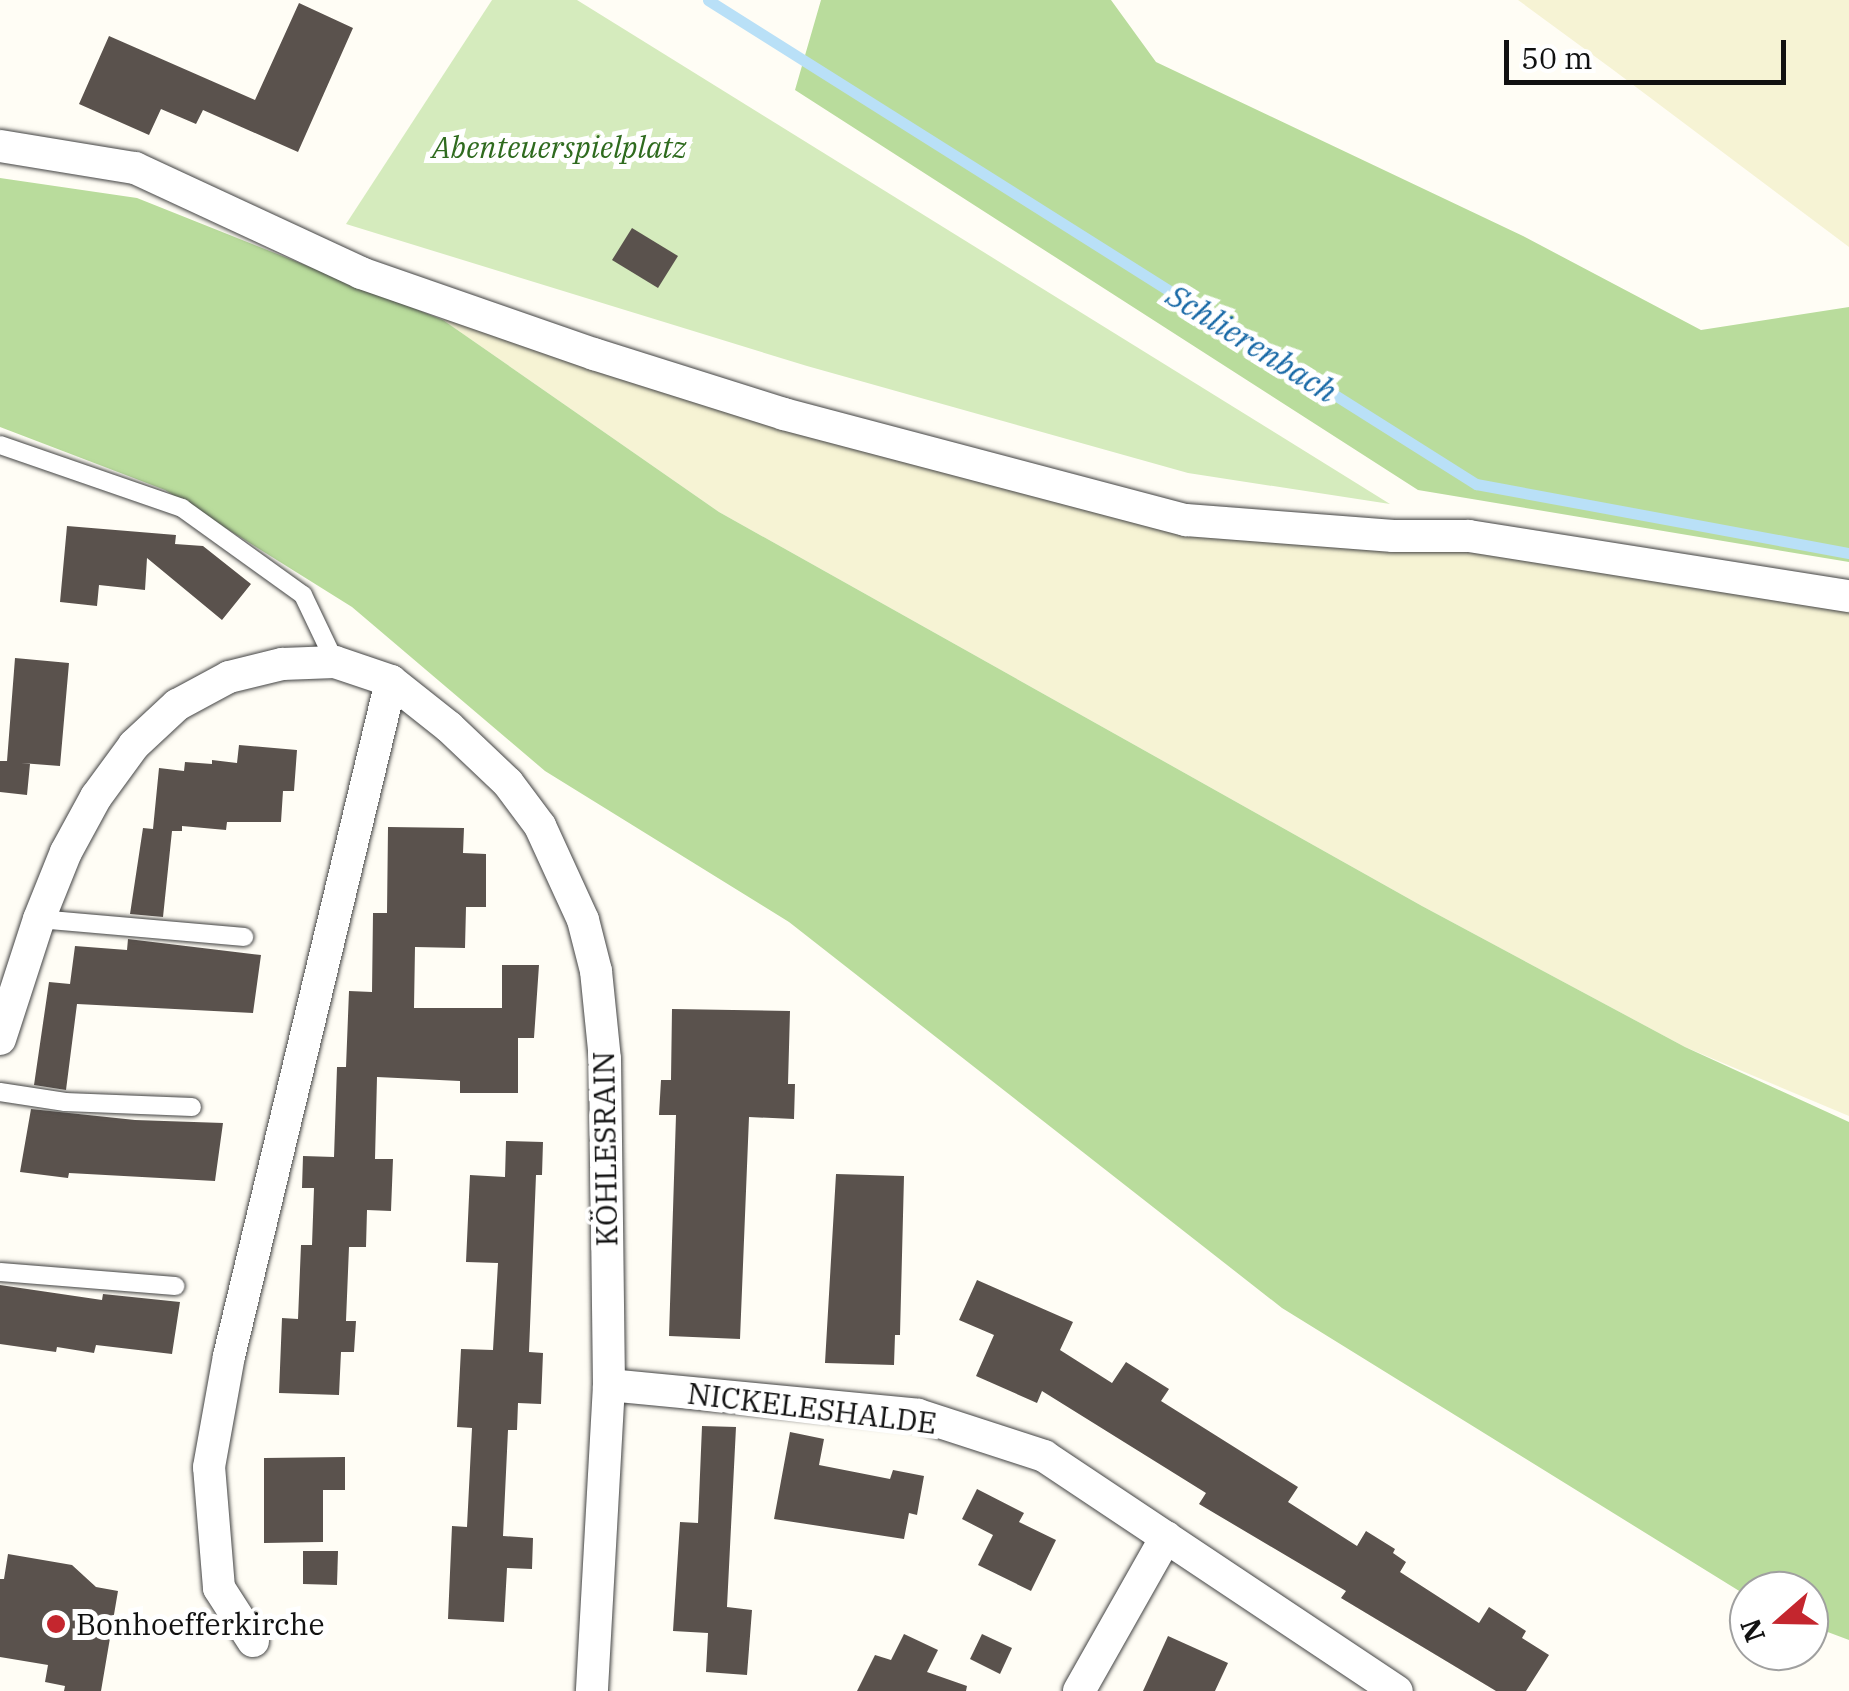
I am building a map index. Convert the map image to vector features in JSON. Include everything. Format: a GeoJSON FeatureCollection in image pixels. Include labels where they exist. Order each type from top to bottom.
{"type":"FeatureCollection","features":[{"type":"Feature","properties":{"kind":"street"},"geometry":{"type":"LineString","coordinates":[[0,146],[135,168],[361,274],[784,414],[1186,520],[1393,536],[1469,536],[1849,596]]}},
{"type":"Feature","properties":{"kind":"street","name":"KÖHLESRAIN"},"geometry":{"type":"LineString","coordinates":[[0,1039],[39,919],[66,852],[96,797],[134,745],[178,705],[229,677],[282,664],[335,662],[391,682],[450,727],[508,783],[540,826],[583,920],[596,971],[604,1060],[609,1385],[592,1691]]}},
{"type":"Feature","properties":{"kind":"street"},"geometry":{"type":"LineString","coordinates":[[253,1642],[219,1588],[209,1466],[233,1337],[391,682]]}},
{"type":"Feature","properties":{"kind":"street","name":"NICKELESHALDE"},"geometry":{"type":"LineString","coordinates":[[609,1385],[918,1415],[979,1431],[1044,1456],[1398,1691]]}},
{"type":"Feature","properties":{"kind":"street"},"geometry":{"type":"LineString","coordinates":[[1079,1691],[1166,1537]]}},
{"type":"Feature","properties":{"kind":"lane"},"geometry":{"type":"LineString","coordinates":[[0,445],[182,508],[303,595],[335,662]]}},
{"type":"Feature","properties":{"kind":"lane"},"geometry":{"type":"LineString","coordinates":[[39,919],[244,936]]}},
{"type":"Feature","properties":{"kind":"lane"},"geometry":{"type":"LineString","coordinates":[[0,1092],[65,1102],[192,1107]]}},
{"type":"Feature","properties":{"kind":"lane"},"geometry":{"type":"LineString","coordinates":[[0,1272],[175,1286]]}},
{"type":"Feature","properties":{"kind":"shaded area"},"geometry":{"type":"Polygon","coordinates":[[[1518,0],[1849,0],[1849,247],[1612,69],[1518,0]]]}},
{"type":"Feature","properties":{"kind":"shaded area"},"geometry":{"type":"Polygon","coordinates":[[[453,305],[1186,520],[1849,596],[1849,1116],[1685,1047],[1422,906],[719,512],[443,320],[453,305]]]}},
{"type":"Feature","properties":{"kind":"green space","name":"Abenteuerspielplatz"},"geometry":{"type":"Polygon","coordinates":[[[492,0],[577,0],[1390,504],[1188,473],[807,366],[346,224],[492,0]]]}},
{"type":"Feature","properties":{"kind":"green space"},"geometry":{"type":"Polygon","coordinates":[[[821,0],[1111,0],[1156,62],[1523,236],[1701,330],[1849,307],[1849,562],[1418,490],[795,90],[821,0]]]}},
{"type":"Feature","properties":{"kind":"green space"},"geometry":{"type":"Polygon","coordinates":[[[0,178],[137,198],[443,320],[719,512],[1422,906],[1685,1047],[1849,1122],[1849,1640],[1829,1632],[1829,1571],[1729,1571],[1729,1585],[1282,1308],[789,922],[545,771],[352,607],[165,490],[0,427],[0,178]]]}},
{"type":"Feature","properties":{"kind":"building"},"geometry":{"type":"Polygon","coordinates":[[[299,3],[353,28],[298,152],[203,110],[196,124],[161,109],[149,135],[79,104],[109,36],[255,100],[299,3]]]}},
{"type":"Feature","properties":{"kind":"building"},"geometry":{"type":"Polygon","coordinates":[[[632,228],[678,256],[658,288],[612,260],[632,228]]]}},
{"type":"Feature","properties":{"kind":"building"},"geometry":{"type":"Polygon","coordinates":[[[67,526],[176,535],[175,544],[203,546],[251,584],[222,620],[147,558],[145,590],[99,585],[97,606],[60,602],[67,526]]]}},
{"type":"Feature","properties":{"kind":"building"},"geometry":{"type":"Polygon","coordinates":[[[15,658],[69,663],[60,766],[21,763],[30,764],[27,795],[0,792],[0,761],[7,761],[15,658]]]}},
{"type":"Feature","properties":{"kind":"building"},"geometry":{"type":"Polygon","coordinates":[[[239,745],[297,750],[294,791],[283,791],[281,822],[227,822],[226,830],[182,826],[182,831],[172,831],[163,917],[130,914],[143,828],[153,829],[159,768],[184,771],[185,762],[212,764],[212,760],[237,763],[239,745]]]}},
{"type":"Feature","properties":{"kind":"building"},"geometry":{"type":"Polygon","coordinates":[[[388,827],[464,828],[463,853],[486,854],[486,907],[466,907],[465,948],[415,947],[414,1008],[502,1008],[502,965],[539,965],[534,1038],[518,1038],[518,1093],[460,1093],[460,1081],[377,1077],[375,1159],[393,1159],[391,1211],[367,1210],[366,1247],[349,1247],[346,1321],[356,1321],[354,1352],[341,1352],[339,1395],[279,1393],[282,1318],[298,1319],[301,1245],[312,1245],[314,1188],[302,1188],[303,1156],[334,1157],[337,1067],[346,1067],[349,991],[372,992],[373,913],[387,913],[388,827]]]}},
{"type":"Feature","properties":{"kind":"building"},"geometry":{"type":"Polygon","coordinates":[[[128,939],[261,955],[253,1013],[77,1004],[66,1090],[34,1085],[49,982],[70,984],[75,946],[127,950],[128,939]]]}},
{"type":"Feature","properties":{"kind":"building"},"geometry":{"type":"Polygon","coordinates":[[[672,1009],[790,1011],[788,1084],[795,1084],[794,1119],[749,1117],[740,1339],[669,1336],[676,1115],[659,1115],[661,1080],[671,1080],[672,1009]]]}},
{"type":"Feature","properties":{"kind":"building"},"geometry":{"type":"Polygon","coordinates":[[[31,1109],[135,1120],[223,1123],[215,1181],[69,1173],[68,1178],[20,1172],[31,1109]]]}},
{"type":"Feature","properties":{"kind":"building"},"geometry":{"type":"Polygon","coordinates":[[[506,1141],[543,1142],[542,1175],[536,1175],[529,1352],[543,1353],[541,1404],[518,1403],[517,1430],[508,1430],[503,1536],[533,1538],[532,1569],[507,1568],[504,1622],[448,1619],[452,1526],[467,1527],[472,1428],[457,1427],[461,1349],[493,1350],[498,1263],[466,1262],[470,1175],[505,1177],[506,1141]]]}},
{"type":"Feature","properties":{"kind":"building"},"geometry":{"type":"Polygon","coordinates":[[[836,1174],[904,1176],[900,1335],[895,1335],[894,1365],[825,1363],[836,1174]]]}},
{"type":"Feature","properties":{"kind":"building"},"geometry":{"type":"Polygon","coordinates":[[[977,1280],[1073,1322],[1060,1350],[1112,1383],[1126,1362],[1169,1389],[1161,1401],[1298,1487],[1288,1502],[1357,1546],[1366,1531],[1395,1549],[1393,1553],[1406,1562],[1400,1572],[1479,1623],[1489,1607],[1526,1631],[1522,1638],[1549,1655],[1526,1691],[1496,1691],[1341,1598],[1346,1591],[1199,1504],[1206,1493],[1042,1391],[1037,1403],[976,1376],[994,1335],[959,1320],[977,1280]]]}},
{"type":"Feature","properties":{"kind":"building"},"geometry":{"type":"Polygon","coordinates":[[[0,1285],[102,1300],[103,1294],[180,1302],[172,1354],[96,1345],[94,1353],[57,1347],[56,1352],[0,1344],[0,1285]]]}},
{"type":"Feature","properties":{"kind":"building"},"geometry":{"type":"Polygon","coordinates":[[[702,1426],[736,1427],[727,1607],[752,1610],[747,1675],[706,1672],[708,1633],[673,1631],[680,1522],[698,1523],[702,1426]]]}},
{"type":"Feature","properties":{"kind":"building"},"geometry":{"type":"Polygon","coordinates":[[[790,1432],[824,1439],[819,1465],[890,1479],[893,1470],[924,1476],[917,1515],[909,1513],[904,1539],[774,1519],[790,1432]]]}},
{"type":"Feature","properties":{"kind":"building"},"geometry":{"type":"Polygon","coordinates":[[[345,1457],[345,1490],[323,1490],[323,1542],[264,1543],[264,1458],[345,1457]]]}},
{"type":"Feature","properties":{"kind":"building"},"geometry":{"type":"Polygon","coordinates":[[[977,1489],[1024,1513],[1019,1522],[1056,1540],[1031,1591],[978,1565],[993,1535],[962,1519],[977,1489]]]}},
{"type":"Feature","properties":{"kind":"building"},"geometry":{"type":"Polygon","coordinates":[[[303,1551],[338,1551],[337,1585],[303,1584],[303,1551]]]}},
{"type":"Feature","properties":{"kind":"building","name":"Bonhoefferkirche"},"geometry":{"type":"Polygon","coordinates":[[[8,1554],[72,1565],[96,1587],[118,1591],[101,1691],[64,1691],[65,1686],[45,1682],[48,1665],[0,1657],[0,1579],[4,1579],[8,1554]]]}},
{"type":"Feature","properties":{"kind":"building"},"geometry":{"type":"Polygon","coordinates":[[[904,1634],[938,1650],[927,1672],[967,1686],[966,1691],[857,1691],[875,1655],[891,1660],[904,1634]]]}},
{"type":"Feature","properties":{"kind":"building"},"geometry":{"type":"Polygon","coordinates":[[[982,1634],[1012,1648],[1000,1674],[970,1659],[982,1634]]]}},
{"type":"Feature","properties":{"kind":"building"},"geometry":{"type":"Polygon","coordinates":[[[1168,1636],[1228,1663],[1215,1691],[1143,1691],[1168,1636]]]}},
{"type":"Feature","properties":{"kind":"waterway","name":"Schlierenbach"},"geometry":{"type":"LineString","coordinates":[[708,0],[1476,484],[1849,553]]}},
{"type":"Feature","properties":{"kind":"place","name":"Bonhoefferkirche"},"geometry":{"type":"Point","coordinates":[56,1624]}}]}
